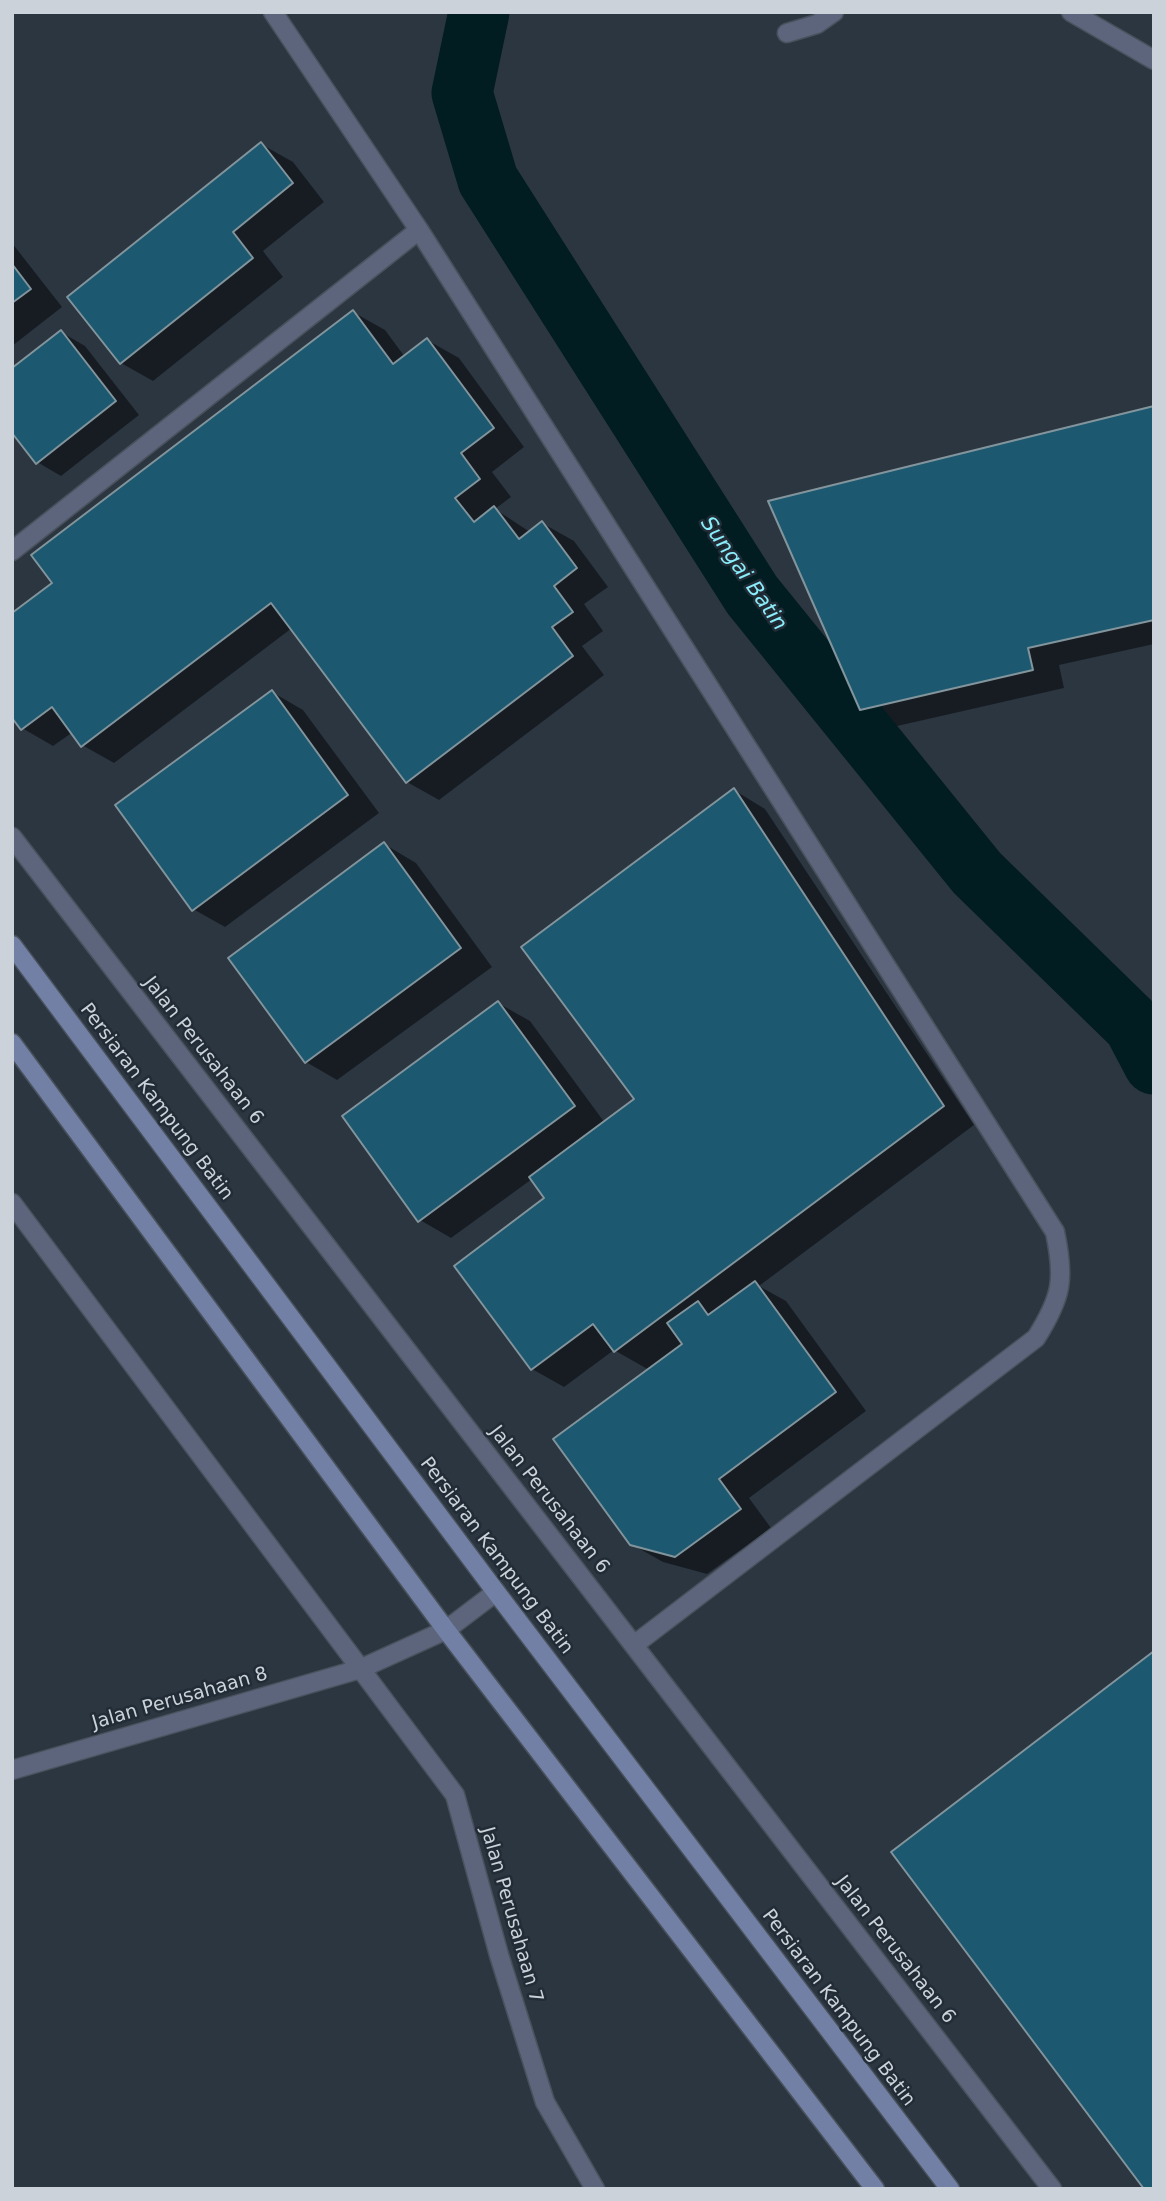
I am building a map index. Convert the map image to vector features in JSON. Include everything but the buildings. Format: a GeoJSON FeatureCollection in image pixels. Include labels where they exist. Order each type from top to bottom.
{"type":"FeatureCollection","features":[{"type":"Feature","properties":{"kind":"street"},"geometry":{"type":"LineString","coordinates":[[273,12],[419,230],[1055,1232],[1062,1263],[1061,1291],[1036,1338],[634,1645]]}},
{"type":"Feature","properties":{"kind":"street"},"geometry":{"type":"LineString","coordinates":[[787,33],[817,24],[834,12]]}},
{"type":"Feature","properties":{"kind":"street"},"geometry":{"type":"LineString","coordinates":[[1071,12],[1154,60]]}},
{"type":"Feature","properties":{"kind":"street"},"geometry":{"type":"LineString","coordinates":[[12,551],[419,230]]}},
{"type":"Feature","properties":{"kind":"street","name":"Jalan Perusahaan 6"},"geometry":{"type":"LineString","coordinates":[[12,837],[1052,2189]]}},
{"type":"Feature","properties":{"kind":"street","name":"Persiaran Kampung Batin"},"geometry":{"type":"LineString","coordinates":[[12,945],[496,1592],[950,2189]]}},
{"type":"Feature","properties":{"kind":"street"},"geometry":{"type":"LineString","coordinates":[[12,1043],[446,1630],[875,2189]]}},
{"type":"Feature","properties":{"kind":"street","name":"Jalan Perusahaan 7"},"geometry":{"type":"LineString","coordinates":[[12,1203],[455,1795],[499,1955],[545,2102],[595,2189]]}},
{"type":"Feature","properties":{"kind":"street","name":"Jalan Perusahaan 8"},"geometry":{"type":"LineString","coordinates":[[12,1770],[359,1669],[446,1630],[496,1592]]}},
{"type":"Feature","properties":{"kind":"waterway","name":"Sungai Batin"},"geometry":{"type":"LineString","coordinates":[[479,12],[462,93],[488,180],[752,595],[977,873],[1134,1026],[1154,1064]]}}]}
